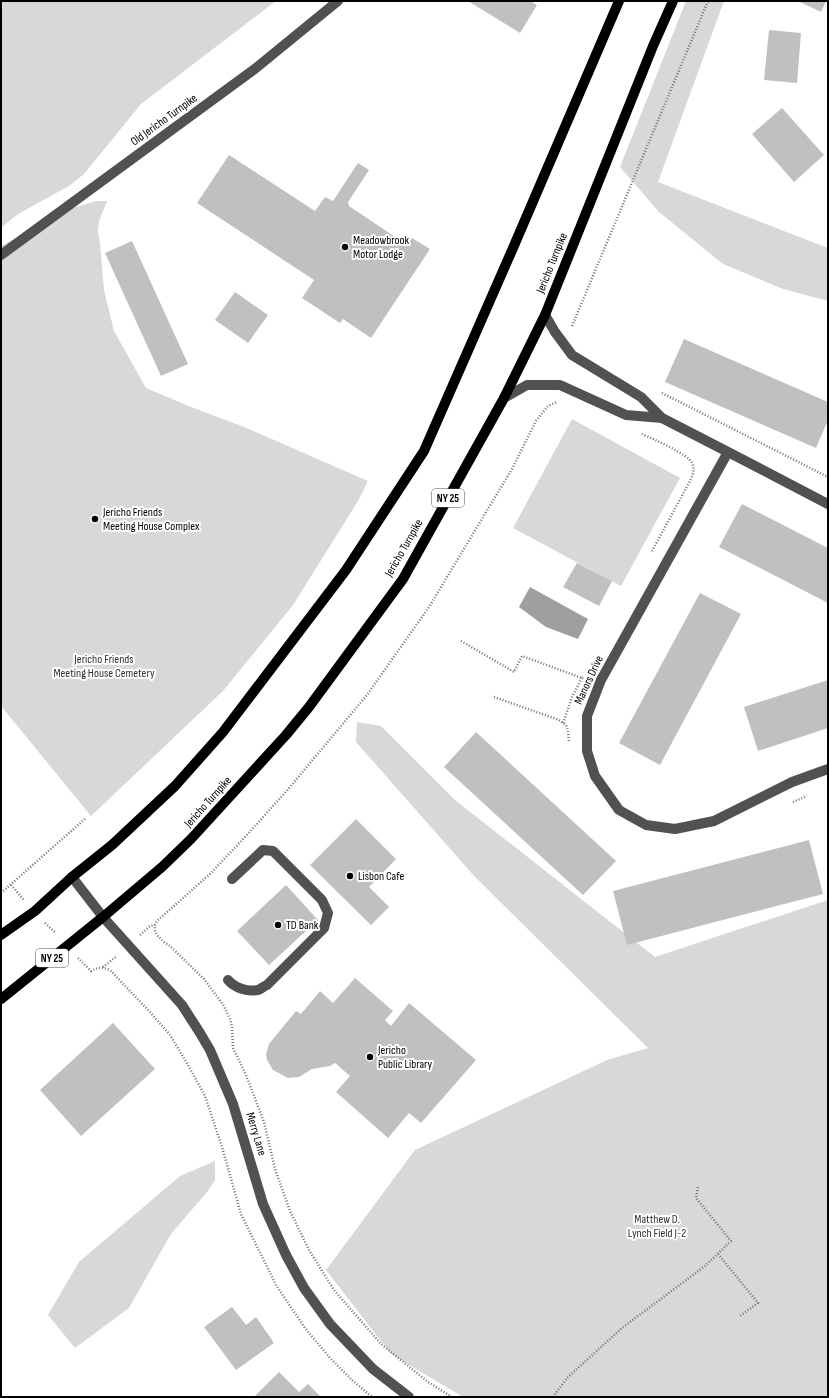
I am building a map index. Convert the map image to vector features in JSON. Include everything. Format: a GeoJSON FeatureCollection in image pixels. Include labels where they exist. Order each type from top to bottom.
{"type":"FeatureCollection","features":[{"type":"Feature","properties":{"kind":"main road"},"geometry":{"type":"LineString","coordinates":[[1,935],[35,911],[72,877],[112,845],[175,786],[223,732],[346,570],[424,451],[619,1]]}},
{"type":"Feature","properties":{"kind":"main road","name":"Jericho Turnpike"},"geometry":{"type":"LineString","coordinates":[[1,999],[103,917],[162,867],[192,839],[309,708],[403,579],[504,398],[545,315],[647,61],[673,1]]}},
{"type":"Feature","properties":{"kind":"street","name":"Old Jericho Turnpike"},"geometry":{"type":"LineString","coordinates":[[1,255],[256,68],[338,1]]}},
{"type":"Feature","properties":{"kind":"street"},"geometry":{"type":"LineString","coordinates":[[545,315],[555,332],[572,355],[641,397],[662,418],[828,504]]}},
{"type":"Feature","properties":{"kind":"street"},"geometry":{"type":"LineString","coordinates":[[504,398],[527,385],[560,385],[626,415],[662,418]]}},
{"type":"Feature","properties":{"kind":"street","name":"Manors Drive"},"geometry":{"type":"LineString","coordinates":[[728,452],[601,680],[587,716],[587,751],[595,776],[619,810],[646,825],[675,830],[714,821],[792,782],[828,769]]}},
{"type":"Feature","properties":{"kind":"street"},"geometry":{"type":"LineString","coordinates":[[228,980],[234,986],[245,989],[259,990],[267,985],[324,928],[328,913],[322,900],[273,851],[263,850],[232,879]]}},
{"type":"Feature","properties":{"kind":"street","name":"Merry Lane"},"geometry":{"type":"LineString","coordinates":[[72,877],[103,917],[182,1005],[210,1050],[234,1104],[263,1204],[286,1255],[304,1288],[330,1324],[367,1363],[410,1397]]}},
{"type":"Feature","properties":{"kind":"path"},"geometry":{"type":"LineString","coordinates":[[571,330],[572,324],[708,1]]}},
{"type":"Feature","properties":{"kind":"path"},"geometry":{"type":"LineString","coordinates":[[662,393],[828,477]]}},
{"type":"Feature","properties":{"kind":"path"},"geometry":{"type":"LineString","coordinates":[[452,1397],[428,1382],[380,1344],[334,1290],[309,1250],[290,1211],[275,1169],[264,1122],[249,1082],[233,1048],[232,1026],[224,1006],[204,978],[170,946],[157,936],[155,926],[161,916],[210,874],[247,835],[300,776],[367,695],[429,607],[512,469],[536,421],[548,406],[561,401]]}},
{"type":"Feature","properties":{"kind":"path"},"geometry":{"type":"LineString","coordinates":[[637,431],[684,455],[692,462],[694,470],[691,479],[650,555]]}},
{"type":"Feature","properties":{"kind":"path"},"geometry":{"type":"LineString","coordinates":[[461,641],[514,672],[522,656],[582,678]]}},
{"type":"Feature","properties":{"kind":"path"},"geometry":{"type":"LineString","coordinates":[[563,723],[572,697],[586,671]]}},
{"type":"Feature","properties":{"kind":"path"},"geometry":{"type":"LineString","coordinates":[[494,698],[563,723],[566,725],[568,731],[569,748]]}},
{"type":"Feature","properties":{"kind":"path"},"geometry":{"type":"LineString","coordinates":[[791,803],[813,794]]}},
{"type":"Feature","properties":{"kind":"path"},"geometry":{"type":"LineString","coordinates":[[1,893],[86,818]]}},
{"type":"Feature","properties":{"kind":"path"},"geometry":{"type":"LineString","coordinates":[[11,885],[91,972],[97,967],[103,967],[110,970],[170,1035],[205,1096],[222,1147],[240,1214],[276,1285],[305,1328],[330,1358],[354,1382],[372,1397]]}},
{"type":"Feature","properties":{"kind":"path"},"geometry":{"type":"LineString","coordinates":[[553,1397],[567,1378],[622,1328],[705,1266],[731,1241],[696,1198],[698,1186]]}},
{"type":"Feature","properties":{"kind":"path"},"geometry":{"type":"LineString","coordinates":[[718,1254],[758,1302],[740,1316]]}},
{"type":"Feature","properties":{"kind":"green space"},"geometry":{"type":"Polygon","coordinates":[[[1,1],[276,1],[141,104],[84,174],[69,186],[18,214],[1,228],[1,1]]]}},
{"type":"Feature","properties":{"kind":"green space"},"geometry":{"type":"Polygon","coordinates":[[[686,1],[724,1],[658,182],[828,248],[828,301],[783,289],[723,264],[659,212],[620,167],[686,1]]]}},
{"type":"Feature","properties":{"kind":"green space","name":"Jericho Friends Meeting House Cemetery"},"geometry":{"type":"Polygon","coordinates":[[[96,201],[107,201],[99,221],[98,231],[104,290],[114,331],[146,388],[244,427],[368,481],[358,501],[293,605],[223,691],[91,816],[1,706],[1,246],[70,209],[96,201]]]}},
{"type":"Feature","properties":{"kind":"green space"},"geometry":{"type":"Polygon","coordinates":[[[572,419],[680,478],[621,586],[513,528],[572,419]]]}},
{"type":"Feature","properties":{"kind":"green space","name":"Matthew D. Lynch Field J-2"},"geometry":{"type":"Polygon","coordinates":[[[357,722],[381,726],[455,800],[655,957],[828,900],[828,1397],[463,1397],[391,1354],[326,1270],[415,1150],[607,1060],[648,1048],[475,877],[356,742],[357,722]]]}},
{"type":"Feature","properties":{"kind":"green space"},"geometry":{"type":"Polygon","coordinates":[[[215,1161],[215,1180],[207,1192],[171,1234],[129,1308],[75,1348],[48,1315],[79,1262],[180,1176],[215,1161]]]}},
{"type":"Feature","properties":{"kind":"shaded area"},"geometry":{"type":"Polygon","coordinates":[[[530,587],[588,619],[578,639],[546,627],[519,607],[530,587]]]}},
{"type":"Feature","properties":{"kind":"building"},"geometry":{"type":"Polygon","coordinates":[[[468,1],[530,1],[537,5],[520,33],[468,1]]]}},
{"type":"Feature","properties":{"kind":"building"},"geometry":{"type":"Polygon","coordinates":[[[798,1],[826,1],[821,12],[798,1]]]}},
{"type":"Feature","properties":{"kind":"building"},"geometry":{"type":"Polygon","coordinates":[[[769,30],[801,33],[797,83],[764,80],[769,30]]]}},
{"type":"Feature","properties":{"kind":"building"},"geometry":{"type":"Polygon","coordinates":[[[782,108],[824,155],[794,182],[752,134],[782,108]]]}},
{"type":"Feature","properties":{"kind":"building","name":"Meadowbrook Motor Lodge"},"geometry":{"type":"Polygon","coordinates":[[[229,155],[315,211],[325,197],[333,201],[358,163],[369,170],[348,202],[349,206],[407,245],[412,238],[430,249],[371,338],[343,319],[340,323],[302,298],[314,280],[197,203],[229,155]]]}},
{"type":"Feature","properties":{"kind":"building"},"geometry":{"type":"Polygon","coordinates":[[[132,241],[188,364],[161,376],[105,253],[132,241]]]}},
{"type":"Feature","properties":{"kind":"building"},"geometry":{"type":"Polygon","coordinates":[[[235,292],[268,315],[248,343],[215,320],[235,292]]]}},
{"type":"Feature","properties":{"kind":"building"},"geometry":{"type":"Polygon","coordinates":[[[684,339],[828,402],[828,420],[816,448],[665,382],[684,339]]]}},
{"type":"Feature","properties":{"kind":"building"},"geometry":{"type":"Polygon","coordinates":[[[742,504],[828,548],[828,603],[719,547],[742,504]]]}},
{"type":"Feature","properties":{"kind":"building"},"geometry":{"type":"Polygon","coordinates":[[[577,563],[612,581],[599,606],[563,587],[577,563]]]}},
{"type":"Feature","properties":{"kind":"building"},"geometry":{"type":"Polygon","coordinates":[[[700,593],[741,614],[660,765],[619,743],[700,593]]]}},
{"type":"Feature","properties":{"kind":"building"},"geometry":{"type":"Polygon","coordinates":[[[828,680],[828,728],[758,751],[744,707],[828,680]]]}},
{"type":"Feature","properties":{"kind":"building"},"geometry":{"type":"Polygon","coordinates":[[[476,732],[616,861],[583,895],[444,767],[476,732]]]}},
{"type":"Feature","properties":{"kind":"building","name":"Lisbon Cafe"},"geometry":{"type":"Polygon","coordinates":[[[356,819],[396,859],[369,887],[389,907],[371,925],[310,865],[356,819]]]}},
{"type":"Feature","properties":{"kind":"building"},"geometry":{"type":"Polygon","coordinates":[[[809,840],[823,894],[627,945],[613,891],[809,840]]]}},
{"type":"Feature","properties":{"kind":"building","name":"TD Bank"},"geometry":{"type":"Polygon","coordinates":[[[286,885],[318,920],[269,965],[237,931],[286,885]]]}},
{"type":"Feature","properties":{"kind":"building","name":"Jericho Public Library"},"geometry":{"type":"Polygon","coordinates":[[[355,978],[393,1011],[385,1020],[391,1026],[409,1003],[476,1060],[421,1123],[409,1113],[388,1138],[336,1092],[350,1076],[335,1063],[330,1066],[312,1069],[299,1077],[288,1078],[273,1070],[267,1060],[266,1054],[269,1044],[296,1011],[301,1014],[320,991],[333,1003],[355,978]]]}},
{"type":"Feature","properties":{"kind":"building"},"geometry":{"type":"Polygon","coordinates":[[[113,1023],[155,1069],[81,1136],[40,1090],[113,1023]]]}},
{"type":"Feature","properties":{"kind":"building"},"geometry":{"type":"Polygon","coordinates":[[[232,1307],[246,1325],[256,1317],[274,1343],[236,1370],[204,1327],[232,1307]]]}},
{"type":"Feature","properties":{"kind":"building"},"geometry":{"type":"Polygon","coordinates":[[[279,1372],[299,1392],[308,1384],[321,1397],[254,1397],[279,1372]]]}},
{"type":"Feature","properties":{"kind":"place","name":"Meadowbrook Motor Lodge"},"geometry":{"type":"Point","coordinates":[345,247]}},
{"type":"Feature","properties":{"kind":"place","name":"Jericho Friends Meeting House Complex"},"geometry":{"type":"Point","coordinates":[95,519]}},
{"type":"Feature","properties":{"kind":"place","name":"Lisbon Cafe"},"geometry":{"type":"Point","coordinates":[350,876]}},
{"type":"Feature","properties":{"kind":"place","name":"TD Bank"},"geometry":{"type":"Point","coordinates":[278,925]}},
{"type":"Feature","properties":{"kind":"place","name":"Jericho Public Library"},"geometry":{"type":"Point","coordinates":[370,1057]}}]}
